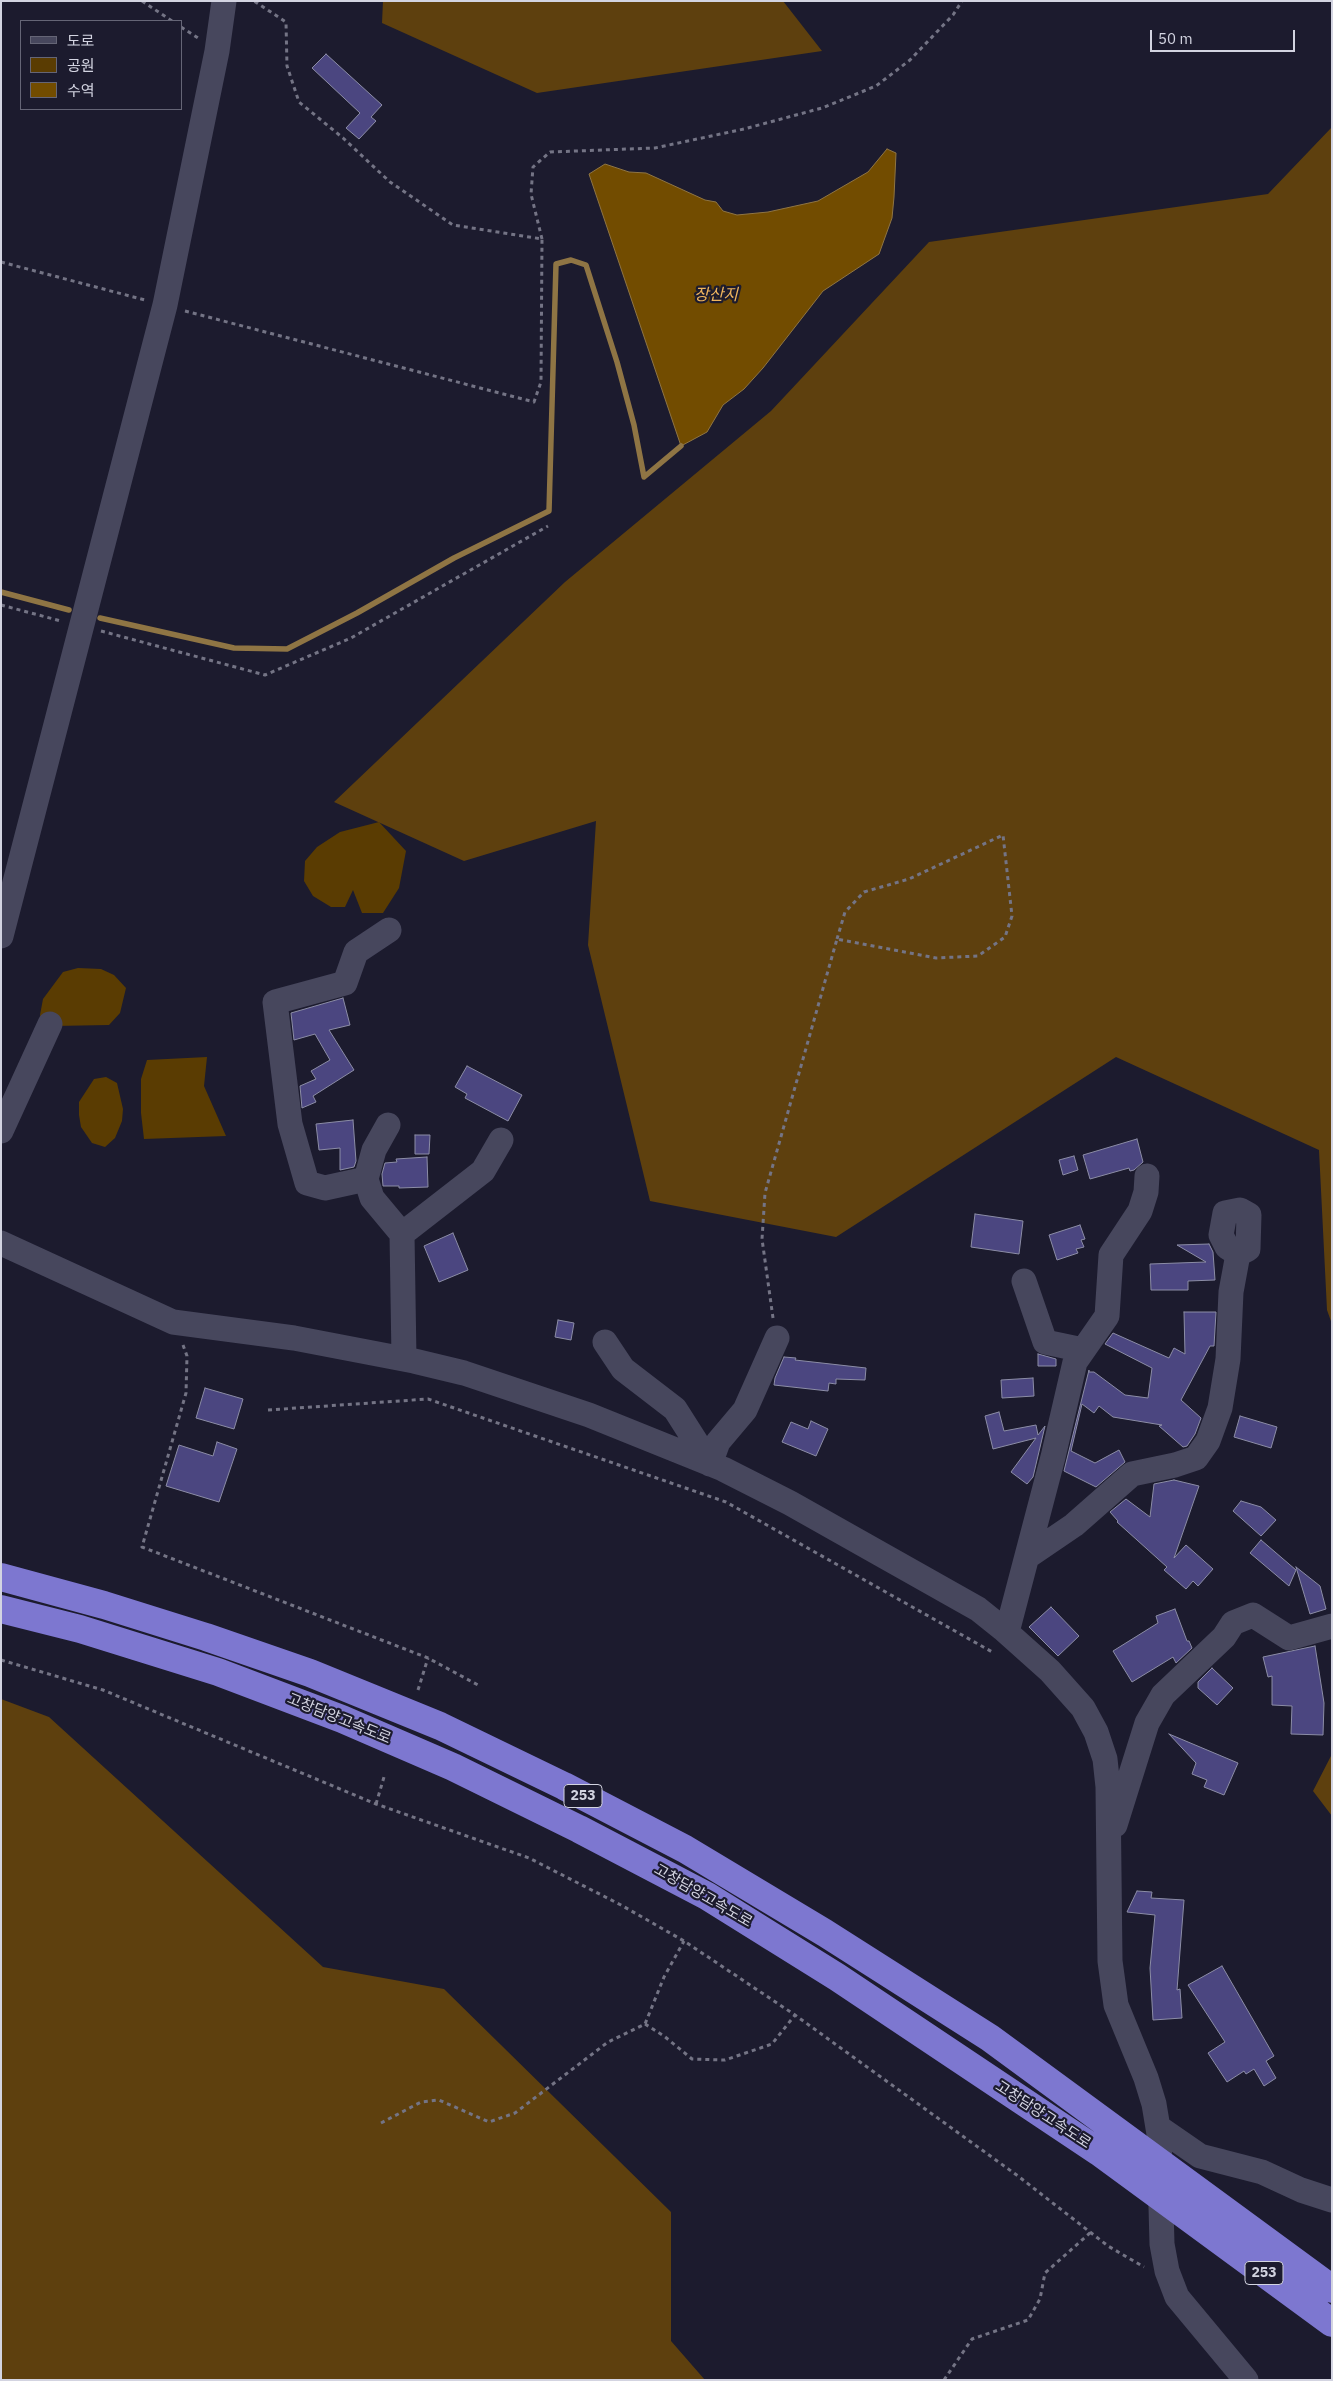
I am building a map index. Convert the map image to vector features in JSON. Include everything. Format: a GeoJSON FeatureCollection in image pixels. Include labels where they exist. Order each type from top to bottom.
{"type":"FeatureCollection","features":[{"type":"Feature","properties":{"kind":"highway","name":"고창담양고속도로"},"geometry":{"type":"LineString","coordinates":[[1,1577],[104,1605],[197,1634],[310,1673],[440,1726],[564,1786],[685,1849],[825,1933],[990,2038],[1332,2289]]}},
{"type":"Feature","properties":{"kind":"highway","name":"고창담양고속도로"},"geometry":{"type":"LineString","coordinates":[[1,1609],[80,1630],[218,1672],[342,1719],[453,1767],[579,1829],[715,1901],[837,1978],[1099,2152],[1332,2323]]}},
{"type":"Feature","properties":{"kind":"street"},"geometry":{"type":"LineString","coordinates":[[1,936],[165,306],[217,51],[224,1]]}},
{"type":"Feature","properties":{"kind":"street"},"geometry":{"type":"LineString","coordinates":[[366,1179],[325,1188],[307,1183],[290,1124],[275,1002],[346,983],[356,952],[389,930]]}},
{"type":"Feature","properties":{"kind":"street"},"geometry":{"type":"LineString","coordinates":[[1,1131],[50,1024]]}},
{"type":"Feature","properties":{"kind":"street"},"geometry":{"type":"LineString","coordinates":[[388,1125],[374,1150],[366,1179],[372,1198],[402,1234],[404,1359]]}},
{"type":"Feature","properties":{"kind":"street"},"geometry":{"type":"LineString","coordinates":[[402,1234],[483,1171],[501,1140]]}},
{"type":"Feature","properties":{"kind":"street"},"geometry":{"type":"LineString","coordinates":[[1007,1632],[1053,1457],[1075,1362],[1107,1316],[1111,1254],[1140,1211],[1146,1192],[1147,1176]]}},
{"type":"Feature","properties":{"kind":"street"},"geometry":{"type":"LineString","coordinates":[[1,1243],[173,1322],[294,1338],[404,1359],[464,1373],[589,1415],[710,1464],[790,1503],[978,1609],[1007,1632],[1061,1683],[1083,1708],[1096,1732],[1105,1759],[1110,1962],[1116,2005],[1122,2024],[1146,2078],[1158,2127],[1162,2244],[1167,2271],[1182,2304],[1246,2380]]}},
{"type":"Feature","properties":{"kind":"street"},"geometry":{"type":"LineString","coordinates":[[1027,1557],[1074,1525],[1132,1474],[1175,1465],[1196,1458],[1208,1441],[1220,1408],[1228,1359],[1231,1292],[1238,1254]]}},
{"type":"Feature","properties":{"kind":"street"},"geometry":{"type":"LineString","coordinates":[[1024,1281],[1045,1342],[1083,1350]]}},
{"type":"Feature","properties":{"kind":"street"},"geometry":{"type":"LineString","coordinates":[[710,1464],[718,1442],[745,1410],[777,1338]]}},
{"type":"Feature","properties":{"kind":"street"},"geometry":{"type":"LineString","coordinates":[[605,1342],[623,1369],[675,1409],[710,1464]]}},
{"type":"Feature","properties":{"kind":"street"},"geometry":{"type":"LineString","coordinates":[[1108,1847],[1147,1723],[1163,1695],[1224,1637],[1233,1623],[1253,1615],[1289,1638],[1332,1626]]}},
{"type":"Feature","properties":{"kind":"street"},"geometry":{"type":"LineString","coordinates":[[1158,2127],[1200,2156],[1262,2172],[1301,2190],[1332,2200]]}},
{"type":"Feature","properties":{"kind":"path"},"geometry":{"type":"LineString","coordinates":[[142,1],[170,20]]}},
{"type":"Feature","properties":{"kind":"path"},"geometry":{"type":"LineString","coordinates":[[254,1],[286,22],[287,66],[299,102],[343,138],[390,182],[452,225],[542,239]]}},
{"type":"Feature","properties":{"kind":"path"},"geometry":{"type":"LineString","coordinates":[[1,262],[534,402],[541,382],[542,239],[531,194],[533,167],[550,152],[655,148],[744,129],[822,108],[876,86],[910,60],[953,15],[962,1]]}},
{"type":"Feature","properties":{"kind":"path"},"geometry":{"type":"LineString","coordinates":[[1,605],[265,675],[351,638],[548,526]]}},
{"type":"Feature","properties":{"kind":"path"},"geometry":{"type":"LineString","coordinates":[[777,1338],[762,1240],[765,1193],[837,939],[845,912],[864,892],[908,879],[1004,835],[1012,916],[1004,937],[978,956],[936,958],[837,939]]}},
{"type":"Feature","properties":{"kind":"path"},"geometry":{"type":"LineString","coordinates":[[173,1322],[187,1356],[186,1393],[142,1547],[428,1658],[478,1685]]}},
{"type":"Feature","properties":{"kind":"path"},"geometry":{"type":"LineString","coordinates":[[268,1410],[428,1399],[726,1502],[1002,1658]]}},
{"type":"Feature","properties":{"kind":"path"},"geometry":{"type":"LineString","coordinates":[[418,1690],[428,1658]]}},
{"type":"Feature","properties":{"kind":"path"},"geometry":{"type":"LineString","coordinates":[[1,1660],[103,1690],[376,1804],[529,1858],[622,1905],[684,1941],[795,2015],[1018,2176],[1108,2246],[1172,2284]]}},
{"type":"Feature","properties":{"kind":"path"},"geometry":{"type":"LineString","coordinates":[[376,1804],[384,1777]]}},
{"type":"Feature","properties":{"kind":"path"},"geometry":{"type":"LineString","coordinates":[[381,2123],[421,2102],[439,2100],[489,2122],[515,2113],[608,2042],[645,2024],[664,1977],[684,1941]]}},
{"type":"Feature","properties":{"kind":"path"},"geometry":{"type":"LineString","coordinates":[[645,2024],[664,2036],[692,2059],[725,2060],[772,2044],[795,2015]]}},
{"type":"Feature","properties":{"kind":"path"},"geometry":{"type":"LineString","coordinates":[[944,2380],[972,2339],[1028,2320],[1040,2298],[1045,2273],[1091,2232]]}},
{"type":"Feature","properties":{"kind":"green space"},"geometry":{"type":"Polygon","coordinates":[[[379,822],[406,851],[399,888],[383,913],[362,913],[353,890],[345,907],[331,907],[313,896],[304,881],[305,861],[317,847],[340,832],[379,822]]]}},
{"type":"Feature","properties":{"kind":"green space"},"geometry":{"type":"Polygon","coordinates":[[[78,968],[101,969],[114,975],[126,988],[120,1013],[109,1025],[54,1026],[41,1019],[43,999],[63,972],[78,968]]]}},
{"type":"Feature","properties":{"kind":"green space"},"geometry":{"type":"Polygon","coordinates":[[[207,1057],[204,1086],[226,1136],[144,1139],[141,1113],[141,1079],[147,1060],[207,1057]]]}},
{"type":"Feature","properties":{"kind":"green space"},"geometry":{"type":"Polygon","coordinates":[[[106,1077],[117,1083],[123,1109],[122,1121],[115,1138],[105,1147],[92,1143],[81,1127],[79,1102],[94,1079],[106,1077]]]}},
{"type":"Feature","properties":{"kind":"shaded area"},"geometry":{"type":"Polygon","coordinates":[[[383,1],[783,1],[822,51],[537,93],[382,23],[383,1]]]}},
{"type":"Feature","properties":{"kind":"shaded area"},"geometry":{"type":"Polygon","coordinates":[[[1332,127],[1332,1324],[1327,1310],[1319,1150],[1116,1057],[836,1237],[650,1201],[588,945],[596,821],[464,861],[334,802],[565,582],[771,411],[929,242],[1268,194],[1332,127]]]}},
{"type":"Feature","properties":{"kind":"shaded area"},"geometry":{"type":"Polygon","coordinates":[[[1,1699],[49,1717],[323,1967],[444,1989],[671,2212],[671,2341],[705,2380],[1,2380],[1,1699]]]}},
{"type":"Feature","properties":{"kind":"shaded area"},"geometry":{"type":"Polygon","coordinates":[[[1332,1754],[1332,1816],[1313,1791],[1332,1754]]]}},
{"type":"Feature","properties":{"kind":"water","name":"장산지"},"geometry":{"type":"Polygon","coordinates":[[[887,149],[896,153],[894,197],[892,218],[879,254],[823,291],[763,368],[744,389],[723,405],[707,432],[681,446],[589,174],[605,164],[629,172],[646,173],[705,200],[716,202],[723,211],[737,215],[768,212],[818,201],[868,172],[887,149]]]}},
{"type":"Feature","properties":{"kind":"building"},"geometry":{"type":"Polygon","coordinates":[[[326,54],[382,105],[371,117],[376,121],[359,139],[346,128],[360,113],[312,68],[326,54]]]}},
{"type":"Feature","properties":{"kind":"building"},"geometry":{"type":"Polygon","coordinates":[[[343,998],[350,1025],[329,1030],[354,1070],[313,1096],[316,1102],[302,1108],[300,1086],[316,1079],[311,1071],[330,1060],[315,1034],[294,1040],[291,1013],[343,998]]]}},
{"type":"Feature","properties":{"kind":"building"},"geometry":{"type":"Polygon","coordinates":[[[467,1066],[522,1095],[508,1121],[465,1098],[467,1094],[455,1087],[467,1066]]]}},
{"type":"Feature","properties":{"kind":"building"},"geometry":{"type":"Polygon","coordinates":[[[353,1120],[356,1161],[354,1167],[340,1170],[340,1148],[319,1150],[316,1124],[353,1120]]]}},
{"type":"Feature","properties":{"kind":"building"},"geometry":{"type":"Polygon","coordinates":[[[415,1135],[430,1135],[429,1154],[415,1154],[415,1135]]]}},
{"type":"Feature","properties":{"kind":"building"},"geometry":{"type":"Polygon","coordinates":[[[1137,1139],[1143,1162],[1134,1170],[1130,1171],[1129,1168],[1090,1179],[1083,1155],[1137,1139]]]}},
{"type":"Feature","properties":{"kind":"building"},"geometry":{"type":"Polygon","coordinates":[[[1074,1156],[1078,1170],[1063,1175],[1059,1160],[1074,1156]]]}},
{"type":"Feature","properties":{"kind":"building"},"geometry":{"type":"Polygon","coordinates":[[[427,1157],[428,1187],[399,1188],[399,1186],[383,1186],[382,1174],[385,1163],[397,1162],[396,1159],[427,1157]]]}},
{"type":"Feature","properties":{"kind":"building"},"geometry":{"type":"Polygon","coordinates":[[[975,1214],[1023,1221],[1019,1254],[971,1247],[975,1214]]]}},
{"type":"Feature","properties":{"kind":"building"},"geometry":{"type":"Polygon","coordinates":[[[1080,1225],[1085,1239],[1081,1240],[1084,1247],[1076,1249],[1078,1253],[1057,1260],[1049,1235],[1080,1225]]]}},
{"type":"Feature","properties":{"kind":"building"},"geometry":{"type":"Polygon","coordinates":[[[453,1233],[468,1270],[439,1282],[424,1246],[453,1233]]]}},
{"type":"Feature","properties":{"kind":"building"},"geometry":{"type":"Polygon","coordinates":[[[1209,1244],[1213,1252],[1215,1280],[1188,1281],[1188,1290],[1151,1290],[1150,1264],[1206,1262],[1177,1245],[1209,1244]]]}},
{"type":"Feature","properties":{"kind":"building"},"geometry":{"type":"Polygon","coordinates":[[[1184,1312],[1216,1312],[1214,1346],[1210,1346],[1181,1400],[1201,1418],[1195,1434],[1187,1446],[1183,1447],[1159,1426],[1162,1425],[1113,1417],[1099,1406],[1094,1413],[1082,1404],[1071,1451],[1095,1463],[1119,1450],[1125,1462],[1096,1487],[1064,1471],[1089,1370],[1089,1372],[1094,1372],[1125,1395],[1148,1398],[1152,1368],[1105,1344],[1113,1333],[1169,1358],[1174,1348],[1185,1354],[1184,1312]]]}},
{"type":"Feature","properties":{"kind":"building"},"geometry":{"type":"Polygon","coordinates":[[[558,1320],[574,1323],[571,1340],[555,1337],[558,1320]]]}},
{"type":"Feature","properties":{"kind":"building"},"geometry":{"type":"Polygon","coordinates":[[[1038,1354],[1056,1359],[1056,1366],[1038,1366],[1038,1354]]]}},
{"type":"Feature","properties":{"kind":"building"},"geometry":{"type":"Polygon","coordinates":[[[784,1357],[796,1358],[795,1360],[866,1368],[865,1380],[836,1379],[836,1384],[829,1383],[828,1391],[774,1385],[784,1357]]]}},
{"type":"Feature","properties":{"kind":"building"},"geometry":{"type":"Polygon","coordinates":[[[1033,1378],[1034,1396],[1002,1398],[1001,1380],[1033,1378]]]}},
{"type":"Feature","properties":{"kind":"building"},"geometry":{"type":"Polygon","coordinates":[[[205,1388],[243,1399],[234,1429],[196,1418],[205,1388]]]}},
{"type":"Feature","properties":{"kind":"building"},"geometry":{"type":"Polygon","coordinates":[[[999,1412],[1004,1431],[1036,1425],[1038,1435],[1045,1426],[1033,1477],[1027,1484],[1011,1472],[1036,1438],[993,1449],[985,1416],[999,1412]]]}},
{"type":"Feature","properties":{"kind":"building"},"geometry":{"type":"Polygon","coordinates":[[[1240,1416],[1277,1427],[1271,1448],[1234,1437],[1240,1416]]]}},
{"type":"Feature","properties":{"kind":"building"},"geometry":{"type":"Polygon","coordinates":[[[811,1421],[828,1429],[816,1456],[782,1442],[791,1422],[808,1429],[811,1421]]]}},
{"type":"Feature","properties":{"kind":"building"},"geometry":{"type":"Polygon","coordinates":[[[217,1442],[237,1449],[219,1502],[166,1486],[179,1445],[213,1456],[217,1442]]]}},
{"type":"Feature","properties":{"kind":"building"},"geometry":{"type":"Polygon","coordinates":[[[1174,1480],[1199,1486],[1174,1558],[1186,1545],[1213,1569],[1198,1586],[1193,1581],[1186,1589],[1164,1570],[1167,1567],[1117,1522],[1110,1512],[1126,1499],[1150,1517],[1154,1484],[1174,1480]]]}},
{"type":"Feature","properties":{"kind":"building"},"geometry":{"type":"Polygon","coordinates":[[[1241,1501],[1261,1507],[1276,1520],[1261,1536],[1233,1511],[1241,1501]]]}},
{"type":"Feature","properties":{"kind":"building"},"geometry":{"type":"Polygon","coordinates":[[[1261,1540],[1296,1570],[1289,1586],[1250,1553],[1261,1540]]]}},
{"type":"Feature","properties":{"kind":"building"},"geometry":{"type":"Polygon","coordinates":[[[1296,1567],[1320,1586],[1326,1609],[1310,1614],[1296,1567]]]}},
{"type":"Feature","properties":{"kind":"building"},"geometry":{"type":"Polygon","coordinates":[[[1051,1607],[1079,1636],[1058,1656],[1029,1627],[1051,1607]]]}},
{"type":"Feature","properties":{"kind":"building"},"geometry":{"type":"Polygon","coordinates":[[[1175,1609],[1187,1641],[1189,1641],[1192,1648],[1176,1663],[1173,1657],[1132,1682],[1113,1651],[1158,1623],[1156,1616],[1175,1609]]]}},
{"type":"Feature","properties":{"kind":"building"},"geometry":{"type":"Polygon","coordinates":[[[1315,1646],[1324,1703],[1323,1735],[1291,1734],[1292,1706],[1272,1705],[1272,1676],[1268,1677],[1263,1657],[1315,1646]]]}},
{"type":"Feature","properties":{"kind":"building"},"geometry":{"type":"Polygon","coordinates":[[[1212,1668],[1233,1688],[1217,1705],[1198,1688],[1198,1682],[1212,1668]]]}},
{"type":"Feature","properties":{"kind":"building"},"geometry":{"type":"Polygon","coordinates":[[[1169,1734],[1238,1763],[1224,1795],[1204,1787],[1207,1780],[1192,1774],[1196,1763],[1169,1734]]]}},
{"type":"Feature","properties":{"kind":"building"},"geometry":{"type":"Polygon","coordinates":[[[1137,1891],[1152,1892],[1151,1898],[1184,1900],[1177,1990],[1180,1989],[1182,2018],[1153,2020],[1150,1968],[1155,1915],[1127,1912],[1137,1891]]]}},
{"type":"Feature","properties":{"kind":"building"},"geometry":{"type":"Polygon","coordinates":[[[1222,1966],[1274,2056],[1266,2061],[1276,2078],[1264,2086],[1254,2069],[1246,2074],[1244,2071],[1227,2082],[1208,2053],[1225,2042],[1188,1985],[1222,1966]]]}},
{"type":"Feature","properties":{"kind":"waterway"},"geometry":{"type":"LineString","coordinates":[[100,618],[234,648],[287,649],[357,613],[454,558],[549,511],[556,264],[571,260],[586,265],[617,362],[634,425],[644,477],[681,446]]}},
{"type":"Feature","properties":{"kind":"waterway"},"geometry":{"type":"LineString","coordinates":[[1,592],[69,610]]}}]}
